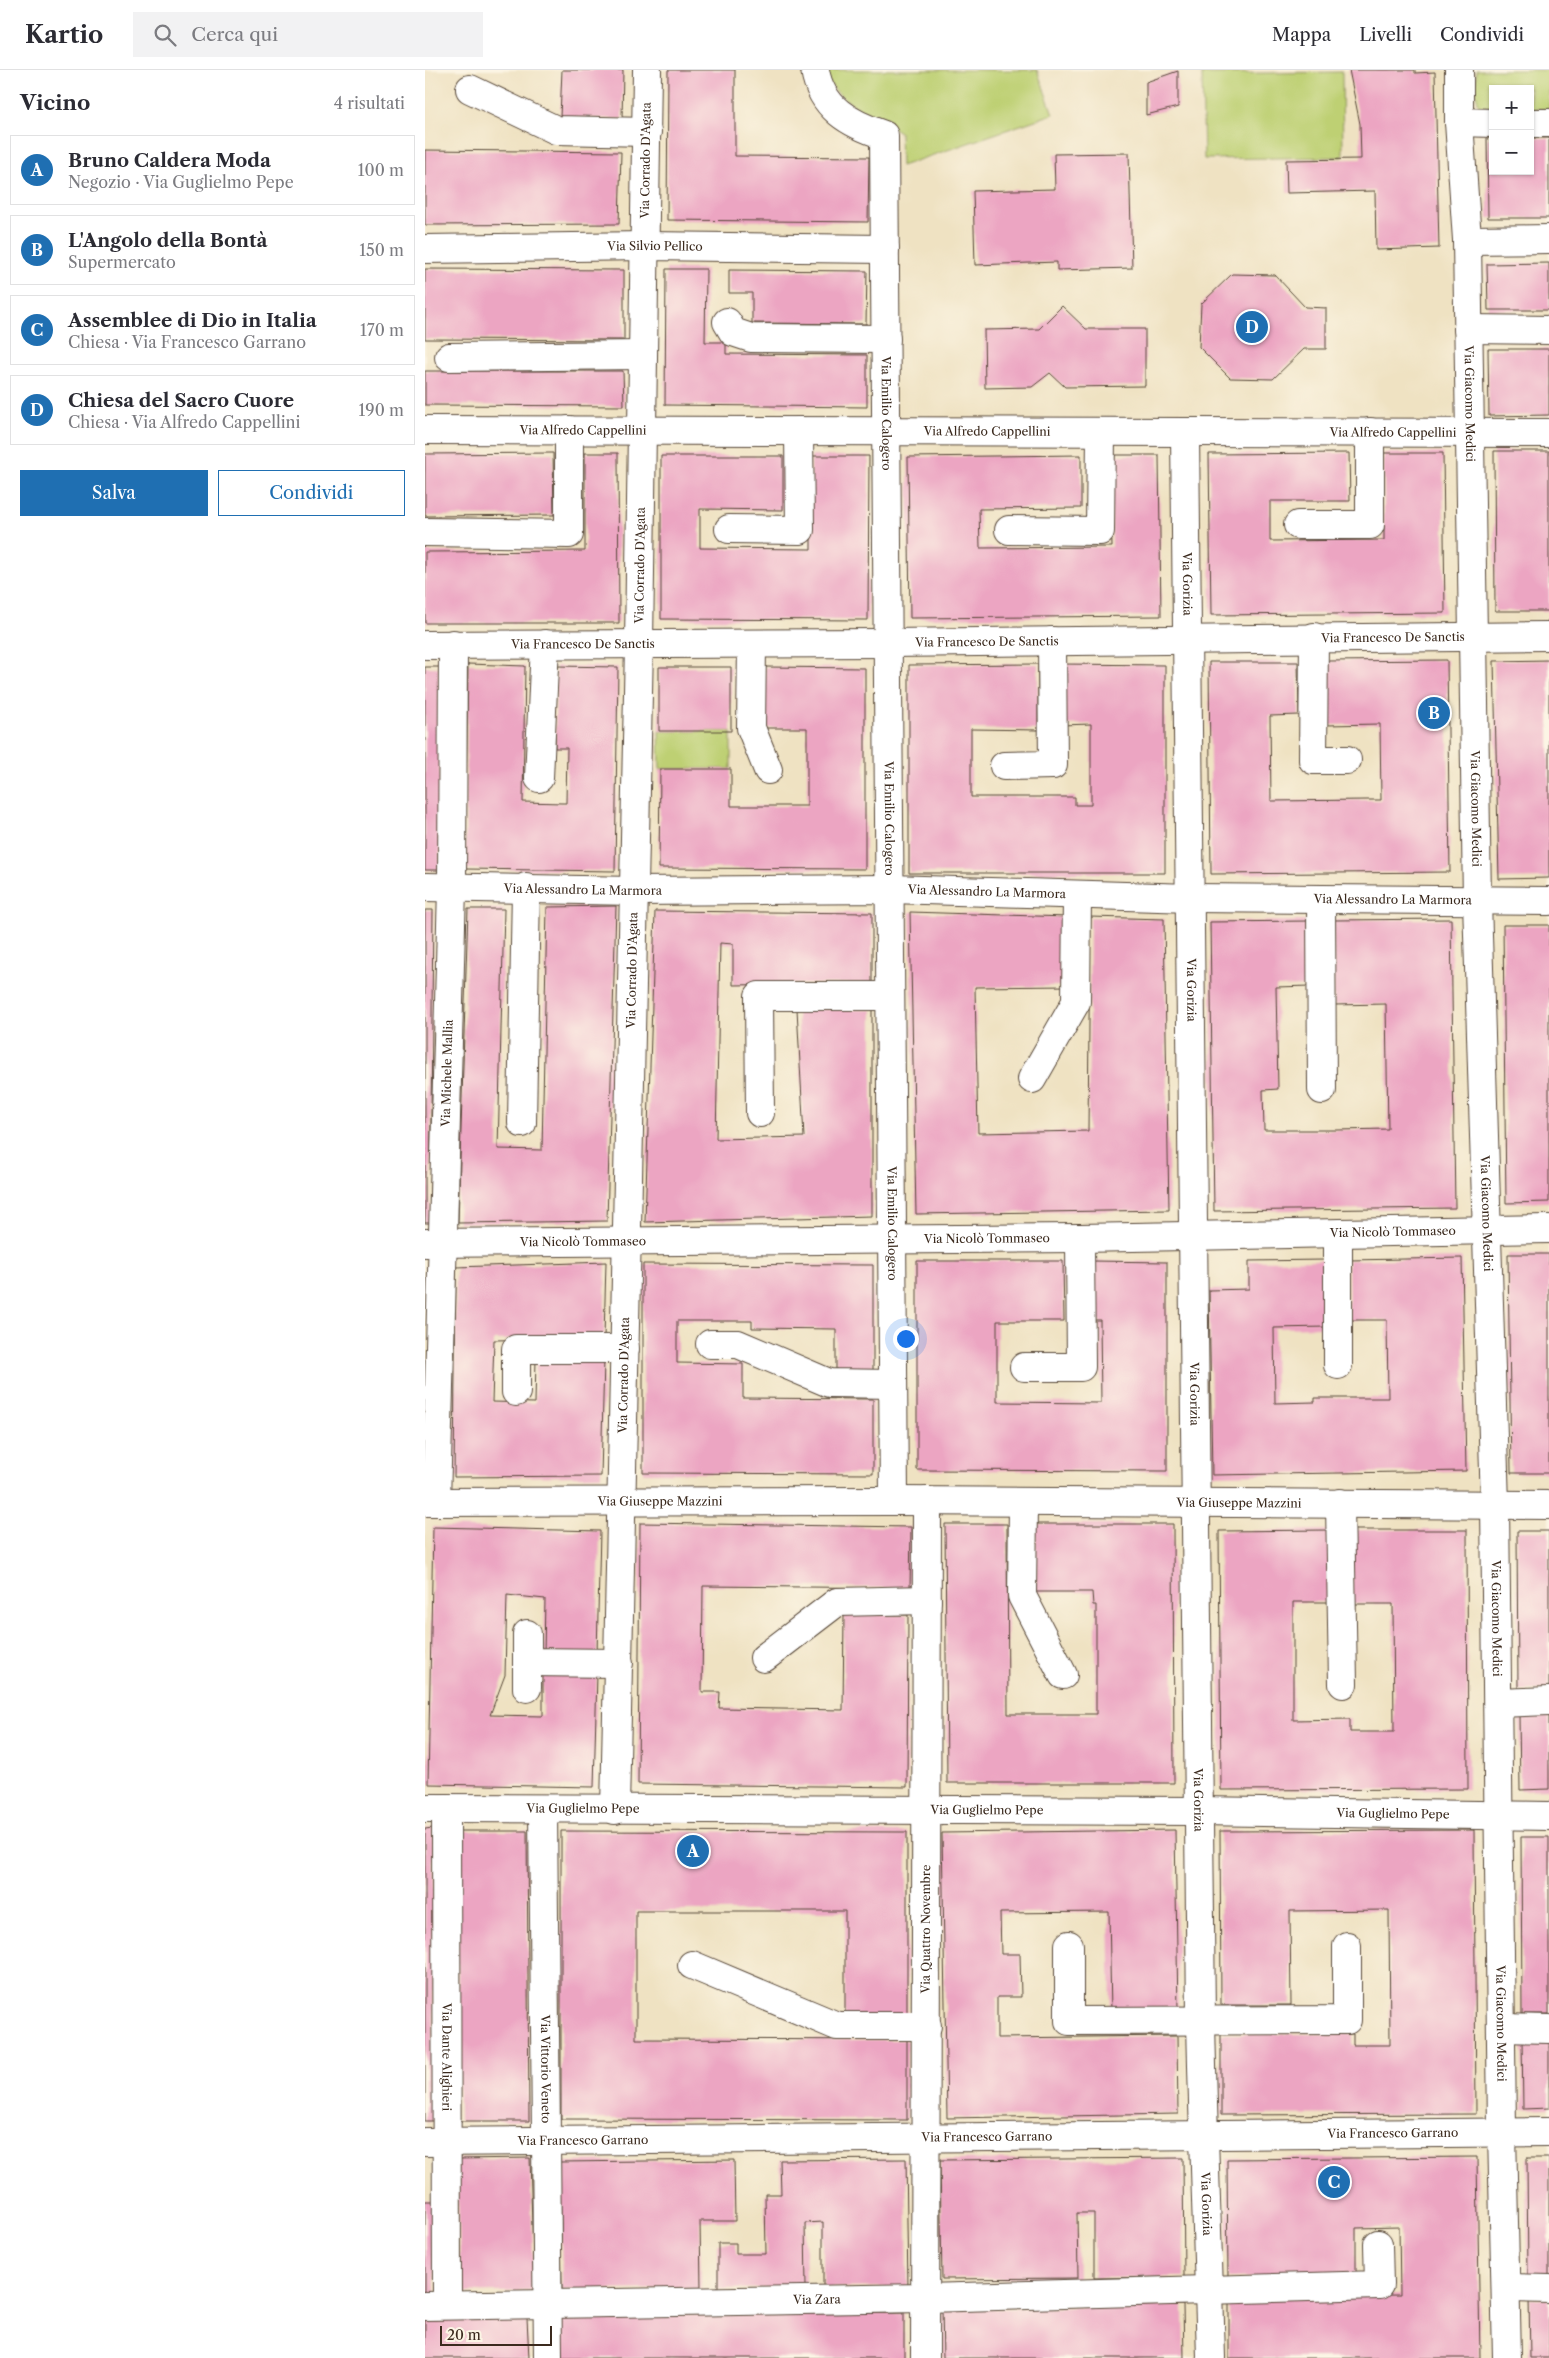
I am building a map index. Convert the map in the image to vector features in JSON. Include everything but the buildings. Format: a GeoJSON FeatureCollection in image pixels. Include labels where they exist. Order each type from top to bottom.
{"type":"FeatureCollection","features":[{"type":"Feature","properties":{"kind":"street","name":"Via Corrado D'Agata"},"geometry":{"type":"LineString","coordinates":[[615,1810],[639,644],[647,70]]}},
{"type":"Feature","properties":{"kind":"street","name":"Via Emilio Calogero"},"geometry":{"type":"LineString","coordinates":[[815,70],[817,85],[836,111],[856,126],[884,135],[894,1501]]}},
{"type":"Feature","properties":{"kind":"street","name":"Via Giacomo Medici"},"geometry":{"type":"LineString","coordinates":[[1459,70],[1459,122],[1467,240],[1477,901],[1485,1230],[1495,1505],[1500,1816],[1502,2132],[1507,2358]]}},
{"type":"Feature","properties":{"kind":"street"},"geometry":{"type":"LineString","coordinates":[[470,89],[557,130],[647,132]]}},
{"type":"Feature","properties":{"kind":"street"},"geometry":{"type":"LineString","coordinates":[[1459,122],[1489,123]]}},
{"type":"Feature","properties":{"kind":"street"},"geometry":{"type":"LineString","coordinates":[[1534,123],[1549,123]]}},
{"type":"Feature","properties":{"kind":"street"},"geometry":{"type":"LineString","coordinates":[[1467,240],[1549,239]]}},
{"type":"Feature","properties":{"kind":"street","name":"Via Silvio Pellico"},"geometry":{"type":"LineString","coordinates":[[425,249],[645,246],[885,249]]}},
{"type":"Feature","properties":{"kind":"street"},"geometry":{"type":"LineString","coordinates":[[727,322],[733,332],[751,338],[886,339]]}},
{"type":"Feature","properties":{"kind":"street"},"geometry":{"type":"LineString","coordinates":[[1468,330],[1549,330]]}},
{"type":"Feature","properties":{"kind":"street"},"geometry":{"type":"LineString","coordinates":[[449,357],[643,355]]}},
{"type":"Feature","properties":{"kind":"street","name":"Via Alfredo Cappellini"},"geometry":{"type":"LineString","coordinates":[[425,430],[1549,433]]}},
{"type":"Feature","properties":{"kind":"street"},"geometry":{"type":"LineString","coordinates":[[425,532],[569,534],[569,430]]}},
{"type":"Feature","properties":{"kind":"street"},"geometry":{"type":"LineString","coordinates":[[729,529],[800,530],[799,432]]}},
{"type":"Feature","properties":{"kind":"street"},"geometry":{"type":"LineString","coordinates":[[1009,530],[1101,531],[1101,432]]}},
{"type":"Feature","properties":{"kind":"street","name":"Via Gorizia"},"geometry":{"type":"LineString","coordinates":[[1185,432],[1191,898],[1194,1502],[1201,2021],[1211,2358]]}},
{"type":"Feature","properties":{"kind":"street"},"geometry":{"type":"LineString","coordinates":[[1298,525],[1370,526],[1370,432]]}},
{"type":"Feature","properties":{"kind":"street","name":"Via Francesco De Sanctis"},"geometry":{"type":"LineString","coordinates":[[425,645],[888,643],[1549,636]]}},
{"type":"Feature","properties":{"kind":"street"},"geometry":{"type":"LineString","coordinates":[[1314,637],[1313,760],[1347,760]]}},
{"type":"Feature","properties":{"kind":"street"},"geometry":{"type":"LineString","coordinates":[[1004,766],[1053,765],[1052,641]]}},
{"type":"Feature","properties":{"kind":"street","name":"Via Michele Mallia"},"geometry":{"type":"LineString","coordinates":[[430,1502],[434,1243],[452,887],[453,644]]}},
{"type":"Feature","properties":{"kind":"street"},"geometry":{"type":"LineString","coordinates":[[539,778],[545,644]]}},
{"type":"Feature","properties":{"kind":"street"},"geometry":{"type":"LineString","coordinates":[[752,644],[751,728],[768,770]]}},
{"type":"Feature","properties":{"kind":"street","name":"Via Alessandro La Marmora"},"geometry":{"type":"LineString","coordinates":[[425,886],[634,891],[890,889],[1191,898],[1549,901]]}},
{"type":"Feature","properties":{"kind":"street"},"geometry":{"type":"LineString","coordinates":[[522,1123],[526,887]]}},
{"type":"Feature","properties":{"kind":"street"},"geometry":{"type":"LineString","coordinates":[[1032,1079],[1076,1002],[1077,895]]}},
{"type":"Feature","properties":{"kind":"street"},"geometry":{"type":"LineString","coordinates":[[1321,899],[1323,1090]]}},
{"type":"Feature","properties":{"kind":"street"},"geometry":{"type":"LineString","coordinates":[[760,1113],[759,996],[891,996]]}},
{"type":"Feature","properties":{"kind":"street","name":"Via Nicolò Tommaseo"},"geometry":{"type":"LineString","coordinates":[[434,1243],[627,1240],[1079,1238],[1549,1229]]}},
{"type":"Feature","properties":{"kind":"street"},"geometry":{"type":"LineString","coordinates":[[1338,1234],[1339,1365]]}},
{"type":"Feature","properties":{"kind":"street"},"geometry":{"type":"LineString","coordinates":[[1024,1367],[1081,1367],[1079,1238]]}},
{"type":"Feature","properties":{"kind":"street"},"geometry":{"type":"LineString","coordinates":[[710,1344],[739,1344],[829,1383],[893,1384]]}},
{"type":"Feature","properties":{"kind":"street"},"geometry":{"type":"LineString","coordinates":[[516,1392],[516,1349],[625,1349]]}},
{"type":"Feature","properties":{"kind":"street","name":"Via Giuseppe Mazzini"},"geometry":{"type":"LineString","coordinates":[[430,1502],[927,1501],[1549,1505]]}},
{"type":"Feature","properties":{"kind":"street","name":"Via Quattro Novembre"},"geometry":{"type":"LineString","coordinates":[[925,2358],[927,1501]]}},
{"type":"Feature","properties":{"kind":"street"},"geometry":{"type":"LineString","coordinates":[[1023,1503],[1022,1596],[1063,1675]]}},
{"type":"Feature","properties":{"kind":"street"},"geometry":{"type":"LineString","coordinates":[[1339,1503],[1343,1684]]}},
{"type":"Feature","properties":{"kind":"street"},"geometry":{"type":"LineString","coordinates":[[764,1658],[837,1602],[927,1600]]}},
{"type":"Feature","properties":{"kind":"street"},"geometry":{"type":"LineString","coordinates":[[527,1634],[527,1688]]}},
{"type":"Feature","properties":{"kind":"street"},"geometry":{"type":"LineString","coordinates":[[527,1662],[619,1663]]}},
{"type":"Feature","properties":{"kind":"street"},"geometry":{"type":"LineString","coordinates":[[1498,1703],[1549,1701]]}},
{"type":"Feature","properties":{"kind":"street","name":"Via Guglielmo Pepe"},"geometry":{"type":"LineString","coordinates":[[436,1808],[927,1812],[1199,1811],[1549,1816]]}},
{"type":"Feature","properties":{"kind":"street","name":"Via Dante Alighieri"},"geometry":{"type":"LineString","coordinates":[[436,1808],[436,2306]]}},
{"type":"Feature","properties":{"kind":"street","name":"Via Vittorio Veneto"},"geometry":{"type":"LineString","coordinates":[[543,1809],[548,2358]]}},
{"type":"Feature","properties":{"kind":"street"},"geometry":{"type":"LineString","coordinates":[[1069,1945],[1069,2022],[1347,2020],[1347,1946]]}},
{"type":"Feature","properties":{"kind":"street"},"geometry":{"type":"LineString","coordinates":[[692,1965],[837,2026],[927,2026]]}},
{"type":"Feature","properties":{"kind":"street"},"geometry":{"type":"LineString","coordinates":[[1501,2028],[1549,2029]]}},
{"type":"Feature","properties":{"kind":"street","name":"Via Francesco Garrano"},"geometry":{"type":"LineString","coordinates":[[436,2142],[1549,2132]]}},
{"type":"Feature","properties":{"kind":"street","name":"Via Zara"},"geometry":{"type":"LineString","coordinates":[[436,2306],[925,2298],[1209,2288],[1379,2285],[1378,2244]]}},
{"type":"Feature","properties":{"kind":"street"},"geometry":{"type":"LineString","coordinates":[[1506,2288],[1549,2289]]}},
{"type":"Feature","properties":{"kind":"green space"},"geometry":{"type":"Polygon","coordinates":[[[825,70],[1037,70],[1053,114],[901,166],[900,132],[844,98],[828,80],[825,70]]]}},
{"type":"Feature","properties":{"kind":"green space"},"geometry":{"type":"Polygon","coordinates":[[[1476,70],[1549,70],[1549,109],[1534,109],[1534,85],[1489,85],[1489,107],[1479,106],[1476,94],[1476,70]]]}},
{"type":"Feature","properties":{"kind":"green space"},"geometry":{"type":"Polygon","coordinates":[[[1342,72],[1343,157],[1204,159],[1202,74],[1342,72]]]}},
{"type":"Feature","properties":{"kind":"green space"},"geometry":{"type":"Polygon","coordinates":[[[659,731],[731,731],[731,769],[660,769],[659,731]]]}},
{"type":"Feature","properties":{"kind":"place","name":"Chiesa del Sacro Cuore"},"geometry":{"type":"Point","coordinates":[1252,327]}},
{"type":"Feature","properties":{"kind":"place","name":"L'Angolo della Bontà"},"geometry":{"type":"Point","coordinates":[1434,713]}},
{"type":"Feature","properties":{"kind":"place","name":"Bruno Caldera Moda"},"geometry":{"type":"Point","coordinates":[693,1851]}},
{"type":"Feature","properties":{"kind":"place","name":"Assemblee di Dio in Italia"},"geometry":{"type":"Point","coordinates":[1334,2182]}}]}
